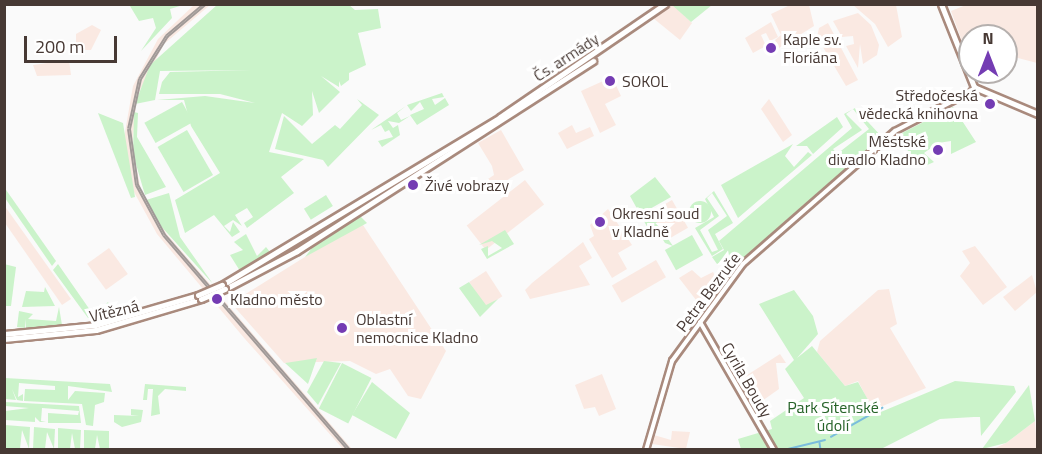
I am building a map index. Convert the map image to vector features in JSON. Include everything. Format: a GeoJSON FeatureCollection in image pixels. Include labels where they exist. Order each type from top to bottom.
{"type":"FeatureCollection","features":[{"type":"Feature","properties":{"kind":"main road"},"geometry":{"type":"LineString","coordinates":[[619,39],[665,4]]}},
{"type":"Feature","properties":{"kind":"main road"},"geometry":{"type":"LineString","coordinates":[[941,4],[976,89],[1038,114]]}},
{"type":"Feature","properties":{"kind":"main road","name":"Čs. armády"},"geometry":{"type":"LineString","coordinates":[[223,287],[428,169],[604,52],[619,39]]}},
{"type":"Feature","properties":{"kind":"main road","name":"Čs. armády"},"geometry":{"type":"LineString","coordinates":[[223,287],[294,246],[619,39]]}},
{"type":"Feature","properties":{"kind":"main road","name":"Vítězná"},"geometry":{"type":"LineString","coordinates":[[4,339],[113,326],[223,287]]}},
{"type":"Feature","properties":{"kind":"main road","name":"Vítězná"},"geometry":{"type":"LineString","coordinates":[[4,334],[100,324],[200,297]]}},
{"type":"Feature","properties":{"kind":"street","name":"Petra Bezruče"},"geometry":{"type":"LineString","coordinates":[[646,450],[668,370],[743,264],[891,134],[976,89]]}},
{"type":"Feature","properties":{"kind":"street","name":"Cyrila Boudy"},"geometry":{"type":"LineString","coordinates":[[700,322],[774,450]]}},
{"type":"Feature","properties":{"kind":"shaded area"},"geometry":{"type":"Polygon","coordinates":[[[194,5],[210,5],[164,44],[137,96],[132,146],[141,190],[166,233],[352,449],[343,449],[245,339],[157,234],[134,192],[124,138],[133,86],[158,39],[194,5]]]}},
{"type":"Feature","properties":{"kind":"shaded area"},"geometry":{"type":"Polygon","coordinates":[[[673,5],[692,23],[680,40],[653,18],[673,5]]]}},
{"type":"Feature","properties":{"kind":"shaded area"},"geometry":{"type":"Polygon","coordinates":[[[790,5],[809,5],[814,26],[779,48],[775,40],[781,35],[771,14],[790,5]]]}},
{"type":"Feature","properties":{"kind":"shaded area"},"geometry":{"type":"Polygon","coordinates":[[[853,5],[896,5],[902,37],[888,47],[875,24],[853,5]]]}},
{"type":"Feature","properties":{"kind":"shaded area"},"geometry":{"type":"Polygon","coordinates":[[[966,5],[1037,5],[1037,63],[1018,58],[1018,24],[958,24],[958,30],[951,11],[966,5]]]}},
{"type":"Feature","properties":{"kind":"shaded area"},"geometry":{"type":"Polygon","coordinates":[[[858,13],[871,25],[879,45],[877,55],[863,64],[860,44],[858,68],[846,46],[854,44],[853,36],[842,37],[833,21],[858,13]]]}},
{"type":"Feature","properties":{"kind":"shaded area"},"geometry":{"type":"Polygon","coordinates":[[[771,22],[778,37],[770,41],[766,33],[761,35],[766,46],[753,53],[745,38],[771,22]]]}},
{"type":"Feature","properties":{"kind":"shaded area"},"geometry":{"type":"Polygon","coordinates":[[[828,23],[858,80],[846,86],[817,37],[819,28],[828,23]]]}},
{"type":"Feature","properties":{"kind":"shaded area"},"geometry":{"type":"Polygon","coordinates":[[[92,25],[101,30],[91,50],[76,50],[76,34],[92,25]]]}},
{"type":"Feature","properties":{"kind":"shaded area"},"geometry":{"type":"Polygon","coordinates":[[[69,60],[71,75],[37,76],[33,65],[69,60]]]}},
{"type":"Feature","properties":{"kind":"shaded area"},"geometry":{"type":"Polygon","coordinates":[[[612,77],[621,96],[605,104],[616,125],[600,133],[581,91],[612,77]]]}},
{"type":"Feature","properties":{"kind":"shaded area"},"geometry":{"type":"Polygon","coordinates":[[[769,99],[792,135],[783,142],[761,109],[769,99]]]}},
{"type":"Feature","properties":{"kind":"shaded area"},"geometry":{"type":"Polygon","coordinates":[[[572,125],[576,133],[590,127],[594,136],[567,149],[558,133],[572,125]]]}},
{"type":"Feature","properties":{"kind":"shaded area"},"geometry":{"type":"Polygon","coordinates":[[[501,130],[524,170],[494,188],[488,179],[494,175],[492,166],[478,143],[501,130]]]}},
{"type":"Feature","properties":{"kind":"shaded area"},"geometry":{"type":"Polygon","coordinates":[[[525,180],[544,204],[486,250],[467,226],[525,180]]]}},
{"type":"Feature","properties":{"kind":"shaded area"},"geometry":{"type":"Polygon","coordinates":[[[672,200],[688,228],[666,240],[650,212],[672,200]]]}},
{"type":"Feature","properties":{"kind":"shaded area"},"geometry":{"type":"Polygon","coordinates":[[[4,205],[71,299],[62,305],[5,223],[4,205]]]}},
{"type":"Feature","properties":{"kind":"shaded area"},"geometry":{"type":"Polygon","coordinates":[[[608,209],[632,245],[618,253],[627,269],[612,278],[589,239],[594,236],[590,225],[608,209]]]}},
{"type":"Feature","properties":{"kind":"shaded area","name":"Oblastní nemocnice Kladno"},"geometry":{"type":"Polygon","coordinates":[[[361,222],[446,351],[421,399],[408,396],[390,369],[376,374],[350,361],[284,363],[231,303],[361,222]]]}},
{"type":"Feature","properties":{"kind":"shaded area"},"geometry":{"type":"Polygon","coordinates":[[[583,242],[592,258],[579,266],[590,285],[530,299],[525,290],[583,242]]]}},
{"type":"Feature","properties":{"kind":"shaded area"},"geometry":{"type":"Polygon","coordinates":[[[975,246],[1007,287],[983,305],[960,276],[970,263],[962,251],[975,246]]]}},
{"type":"Feature","properties":{"kind":"shaded area"},"geometry":{"type":"Polygon","coordinates":[[[109,248],[128,274],[106,290],[87,264],[109,248]]]}},
{"type":"Feature","properties":{"kind":"shaded area"},"geometry":{"type":"Polygon","coordinates":[[[656,260],[666,277],[622,303],[612,286],[656,260]]]}},
{"type":"Feature","properties":{"kind":"shaded area"},"geometry":{"type":"Polygon","coordinates":[[[692,270],[701,278],[713,272],[721,286],[703,309],[679,278],[692,270]]]}},
{"type":"Feature","properties":{"kind":"shaded area"},"geometry":{"type":"Polygon","coordinates":[[[486,271],[502,296],[486,307],[469,282],[486,271]]]}},
{"type":"Feature","properties":{"kind":"shaded area"},"geometry":{"type":"Polygon","coordinates":[[[1032,275],[1037,292],[1015,311],[1003,297],[1032,275]]]}},
{"type":"Feature","properties":{"kind":"shaded area"},"geometry":{"type":"Polygon","coordinates":[[[889,289],[897,324],[890,328],[926,388],[873,410],[858,381],[845,386],[817,352],[820,341],[878,290],[889,289]]]}},
{"type":"Feature","properties":{"kind":"shaded area"},"geometry":{"type":"Polygon","coordinates":[[[780,354],[786,363],[776,363],[779,389],[759,403],[744,377],[780,354]]]}},
{"type":"Feature","properties":{"kind":"shaded area"},"geometry":{"type":"Polygon","coordinates":[[[602,374],[616,409],[599,416],[595,407],[584,409],[575,385],[602,374]]]}},
{"type":"Feature","properties":{"kind":"shaded area"},"geometry":{"type":"Polygon","coordinates":[[[1035,421],[1037,449],[991,450],[1006,443],[1035,421]]]}},
{"type":"Feature","properties":{"kind":"shaded area"},"geometry":{"type":"Polygon","coordinates":[[[672,431],[690,432],[686,449],[652,444],[654,435],[671,440],[672,431]]]}},
{"type":"Feature","properties":{"kind":"green space"},"geometry":{"type":"Polygon","coordinates":[[[183,5],[170,9],[172,18],[141,51],[156,28],[153,18],[139,21],[130,6],[183,5]]]}},
{"type":"Feature","properties":{"kind":"green space"},"geometry":{"type":"Polygon","coordinates":[[[217,5],[349,5],[355,10],[378,9],[381,28],[358,33],[366,65],[349,73],[349,80],[341,86],[339,81],[339,87],[321,76],[340,92],[319,113],[312,91],[313,115],[302,126],[282,113],[269,152],[304,159],[281,177],[294,193],[247,228],[244,223],[253,217],[247,208],[235,215],[242,226],[233,220],[224,226],[230,232],[233,222],[240,232],[232,237],[214,215],[185,233],[175,200],[220,173],[191,126],[184,100],[157,100],[205,96],[255,103],[220,94],[159,94],[162,82],[170,72],[252,70],[160,71],[155,100],[135,104],[150,65],[217,5]]]}},
{"type":"Feature","properties":{"kind":"green space"},"geometry":{"type":"Polygon","coordinates":[[[672,5],[712,5],[691,22],[672,5]]]}},
{"type":"Feature","properties":{"kind":"green space"},"geometry":{"type":"Polygon","coordinates":[[[442,93],[444,97],[432,99],[435,105],[445,98],[449,105],[417,125],[410,115],[424,109],[420,102],[411,111],[407,105],[442,93]]]}},
{"type":"Feature","properties":{"kind":"green space"},"geometry":{"type":"Polygon","coordinates":[[[357,99],[379,115],[328,167],[323,160],[275,149],[284,116],[312,144],[335,125],[340,129],[362,105],[357,99]]]}},
{"type":"Feature","properties":{"kind":"green space"},"geometry":{"type":"Polygon","coordinates":[[[182,102],[193,122],[156,143],[144,123],[182,102]]]}},
{"type":"Feature","properties":{"kind":"green space"},"geometry":{"type":"Polygon","coordinates":[[[406,106],[397,113],[401,120],[410,116],[399,123],[388,121],[393,128],[398,125],[400,135],[382,147],[378,141],[393,137],[389,130],[385,132],[381,125],[371,130],[406,106]]]}},
{"type":"Feature","properties":{"kind":"green space"},"geometry":{"type":"Polygon","coordinates":[[[953,107],[976,142],[951,154],[951,141],[938,143],[924,153],[934,162],[925,166],[919,155],[913,158],[900,139],[902,133],[953,107]]]}},
{"type":"Feature","properties":{"kind":"green space"},"geometry":{"type":"Polygon","coordinates":[[[855,108],[882,137],[737,266],[725,260],[717,264],[712,257],[724,250],[719,241],[852,128],[844,114],[852,109],[846,114],[862,130],[833,149],[837,154],[869,129],[853,109],[855,108]]]}},
{"type":"Feature","properties":{"kind":"green space"},"geometry":{"type":"Polygon","coordinates":[[[134,112],[138,113],[137,137],[166,187],[145,195],[133,154],[134,112]]]}},
{"type":"Feature","properties":{"kind":"green space"},"geometry":{"type":"Polygon","coordinates":[[[98,113],[123,123],[135,197],[131,198],[98,113]]]}},
{"type":"Feature","properties":{"kind":"green space"},"geometry":{"type":"Polygon","coordinates":[[[837,117],[843,127],[813,154],[807,146],[796,146],[837,117]]]}},
{"type":"Feature","properties":{"kind":"green space"},"geometry":{"type":"Polygon","coordinates":[[[187,130],[213,175],[184,192],[158,147],[187,130]]]}},
{"type":"Feature","properties":{"kind":"green space"},"geometry":{"type":"Polygon","coordinates":[[[793,144],[785,156],[794,167],[808,152],[812,155],[738,218],[721,185],[793,144]]]}},
{"type":"Feature","properties":{"kind":"green space"},"geometry":{"type":"Polygon","coordinates":[[[655,177],[671,197],[648,210],[673,246],[665,243],[653,224],[650,232],[630,196],[655,177]]]}},
{"type":"Feature","properties":{"kind":"green space"},"geometry":{"type":"Polygon","coordinates":[[[4,187],[56,261],[52,266],[5,198],[4,187]]]}},
{"type":"Feature","properties":{"kind":"green space"},"geometry":{"type":"Polygon","coordinates":[[[714,191],[733,223],[715,234],[723,249],[712,256],[695,228],[714,217],[705,199],[714,191]],[[712,193],[707,198],[719,216],[700,230],[712,252],[718,250],[708,230],[727,216],[712,193]]]}},
{"type":"Feature","properties":{"kind":"green space"},"geometry":{"type":"Polygon","coordinates":[[[169,193],[180,237],[213,284],[159,224],[146,200],[169,193]]]}},
{"type":"Feature","properties":{"kind":"green space"},"geometry":{"type":"Polygon","coordinates":[[[326,195],[333,206],[311,220],[304,209],[326,195]]]}},
{"type":"Feature","properties":{"kind":"green space"},"geometry":{"type":"Polygon","coordinates":[[[700,201],[708,204],[711,212],[708,220],[700,223],[692,220],[689,212],[692,204],[700,201]]]}},
{"type":"Feature","properties":{"kind":"green space"},"geometry":{"type":"Polygon","coordinates":[[[360,216],[367,223],[305,257],[315,244],[360,216]]]}},
{"type":"Feature","properties":{"kind":"green space"},"geometry":{"type":"Polygon","coordinates":[[[505,230],[514,244],[487,259],[481,249],[488,246],[488,256],[502,248],[492,241],[479,245],[505,230]]]}},
{"type":"Feature","properties":{"kind":"green space"},"geometry":{"type":"Polygon","coordinates":[[[246,234],[257,256],[266,247],[270,252],[240,271],[230,255],[243,250],[234,242],[246,234]]]}},
{"type":"Feature","properties":{"kind":"green space"},"geometry":{"type":"Polygon","coordinates":[[[692,235],[703,255],[676,270],[665,250],[692,235]]]}},
{"type":"Feature","properties":{"kind":"green space"},"geometry":{"type":"Polygon","coordinates":[[[4,264],[16,267],[11,306],[5,306],[4,264]]]}},
{"type":"Feature","properties":{"kind":"green space"},"geometry":{"type":"Polygon","coordinates":[[[58,264],[90,310],[96,314],[108,302],[114,316],[88,318],[53,270],[58,264]]]}},
{"type":"Feature","properties":{"kind":"green space"},"geometry":{"type":"Polygon","coordinates":[[[469,282],[486,305],[498,299],[480,317],[459,288],[469,282]]]}},
{"type":"Feature","properties":{"kind":"green space"},"geometry":{"type":"Polygon","coordinates":[[[45,287],[55,306],[22,307],[26,291],[44,292],[45,287]]]}},
{"type":"Feature","properties":{"kind":"green space","name":"Park Sítenské údolí"},"geometry":{"type":"Polygon","coordinates":[[[794,290],[813,316],[818,334],[797,358],[812,346],[845,386],[858,382],[876,414],[955,381],[1014,386],[1016,392],[981,436],[980,417],[974,417],[940,419],[881,449],[741,449],[738,439],[772,429],[770,421],[804,398],[785,369],[794,360],[759,304],[794,290]]]}},
{"type":"Feature","properties":{"kind":"green space"},"geometry":{"type":"Polygon","coordinates":[[[59,307],[62,325],[26,328],[26,319],[25,328],[17,327],[19,311],[33,314],[28,319],[56,321],[59,307]]]}},
{"type":"Feature","properties":{"kind":"green space"},"geometry":{"type":"Polygon","coordinates":[[[317,358],[308,384],[285,363],[305,360],[317,358]]]}},
{"type":"Feature","properties":{"kind":"green space"},"geometry":{"type":"Polygon","coordinates":[[[324,361],[341,363],[318,405],[307,392],[324,361]]]}},
{"type":"Feature","properties":{"kind":"green space"},"geometry":{"type":"Polygon","coordinates":[[[342,363],[371,378],[348,423],[319,408],[342,363]]]}},
{"type":"Feature","properties":{"kind":"green space"},"geometry":{"type":"Polygon","coordinates":[[[5,378],[110,384],[112,392],[68,386],[68,400],[75,391],[105,393],[104,402],[95,405],[93,426],[86,425],[82,404],[24,401],[25,389],[55,390],[55,386],[19,383],[18,397],[23,394],[23,401],[17,400],[12,389],[16,400],[5,399],[5,378]]]}},
{"type":"Feature","properties":{"kind":"green space"},"geometry":{"type":"Polygon","coordinates":[[[372,382],[410,413],[396,439],[352,415],[372,382]]]}},
{"type":"Feature","properties":{"kind":"green space"},"geometry":{"type":"Polygon","coordinates":[[[145,384],[186,387],[186,391],[165,389],[158,396],[160,414],[151,416],[153,389],[148,389],[147,400],[143,400],[145,384]]]}},
{"type":"Feature","properties":{"kind":"green space"},"geometry":{"type":"Polygon","coordinates":[[[1029,385],[1035,421],[1006,443],[982,449],[1029,385]]]}},
{"type":"Feature","properties":{"kind":"green space"},"geometry":{"type":"Polygon","coordinates":[[[5,402],[79,406],[81,423],[48,423],[48,413],[78,415],[79,411],[42,408],[41,421],[46,422],[40,422],[35,417],[35,422],[5,420],[5,411],[29,408],[5,406],[5,402]]]}},
{"type":"Feature","properties":{"kind":"green space"},"geometry":{"type":"Polygon","coordinates":[[[131,409],[143,410],[141,422],[122,427],[114,422],[114,415],[139,416],[131,415],[131,409]]]}},
{"type":"Feature","properties":{"kind":"green space"},"geometry":{"type":"Polygon","coordinates":[[[5,425],[30,427],[29,449],[22,430],[20,449],[5,449],[5,425]]]}},
{"type":"Feature","properties":{"kind":"green space"},"geometry":{"type":"Polygon","coordinates":[[[34,427],[55,429],[54,449],[47,432],[45,449],[33,449],[34,427]]]}},
{"type":"Feature","properties":{"kind":"green space"},"geometry":{"type":"Polygon","coordinates":[[[58,428],[81,430],[80,449],[75,449],[72,433],[70,449],[58,449],[58,428]]]}},
{"type":"Feature","properties":{"kind":"green space"},"geometry":{"type":"Polygon","coordinates":[[[84,430],[109,431],[109,449],[100,449],[97,435],[95,449],[84,449],[84,430]]]}},
{"type":"Feature","properties":{"kind":"waterway"},"geometry":{"type":"LineString","coordinates":[[831,437],[882,408]]}},
{"type":"Feature","properties":{"kind":"waterway"},"geometry":{"type":"LineString","coordinates":[[784,450],[825,440]]}},
{"type":"Feature","properties":{"kind":"waterway"},"geometry":{"type":"LineString","coordinates":[[820,443],[821,450]]}},
{"type":"Feature","properties":{"kind":"railway"},"geometry":{"type":"LineString","coordinates":[[205,4],[167,36],[140,79],[129,129],[137,185],[164,235],[349,450]]}},
{"type":"Feature","properties":{"kind":"place","name":"Kaple sv. Floriána"},"geometry":{"type":"Point","coordinates":[771,48]}},
{"type":"Feature","properties":{"kind":"place","name":"SOKOL"},"geometry":{"type":"Point","coordinates":[610,81]}},
{"type":"Feature","properties":{"kind":"place","name":"Středočeská vědecká knihovna"},"geometry":{"type":"Point","coordinates":[990,104]}},
{"type":"Feature","properties":{"kind":"place","name":"Městské divadlo Kladno"},"geometry":{"type":"Point","coordinates":[938,150]}},
{"type":"Feature","properties":{"kind":"place","name":"Živé vobrazy"},"geometry":{"type":"Point","coordinates":[413,185]}},
{"type":"Feature","properties":{"kind":"place","name":"Okresní soud v Kladně"},"geometry":{"type":"Point","coordinates":[600,222]}},
{"type":"Feature","properties":{"kind":"place","name":"Kladno město"},"geometry":{"type":"Point","coordinates":[217,299]}},
{"type":"Feature","properties":{"kind":"place","name":"Oblastní nemocnice Kladno"},"geometry":{"type":"Point","coordinates":[342,328]}}]}
